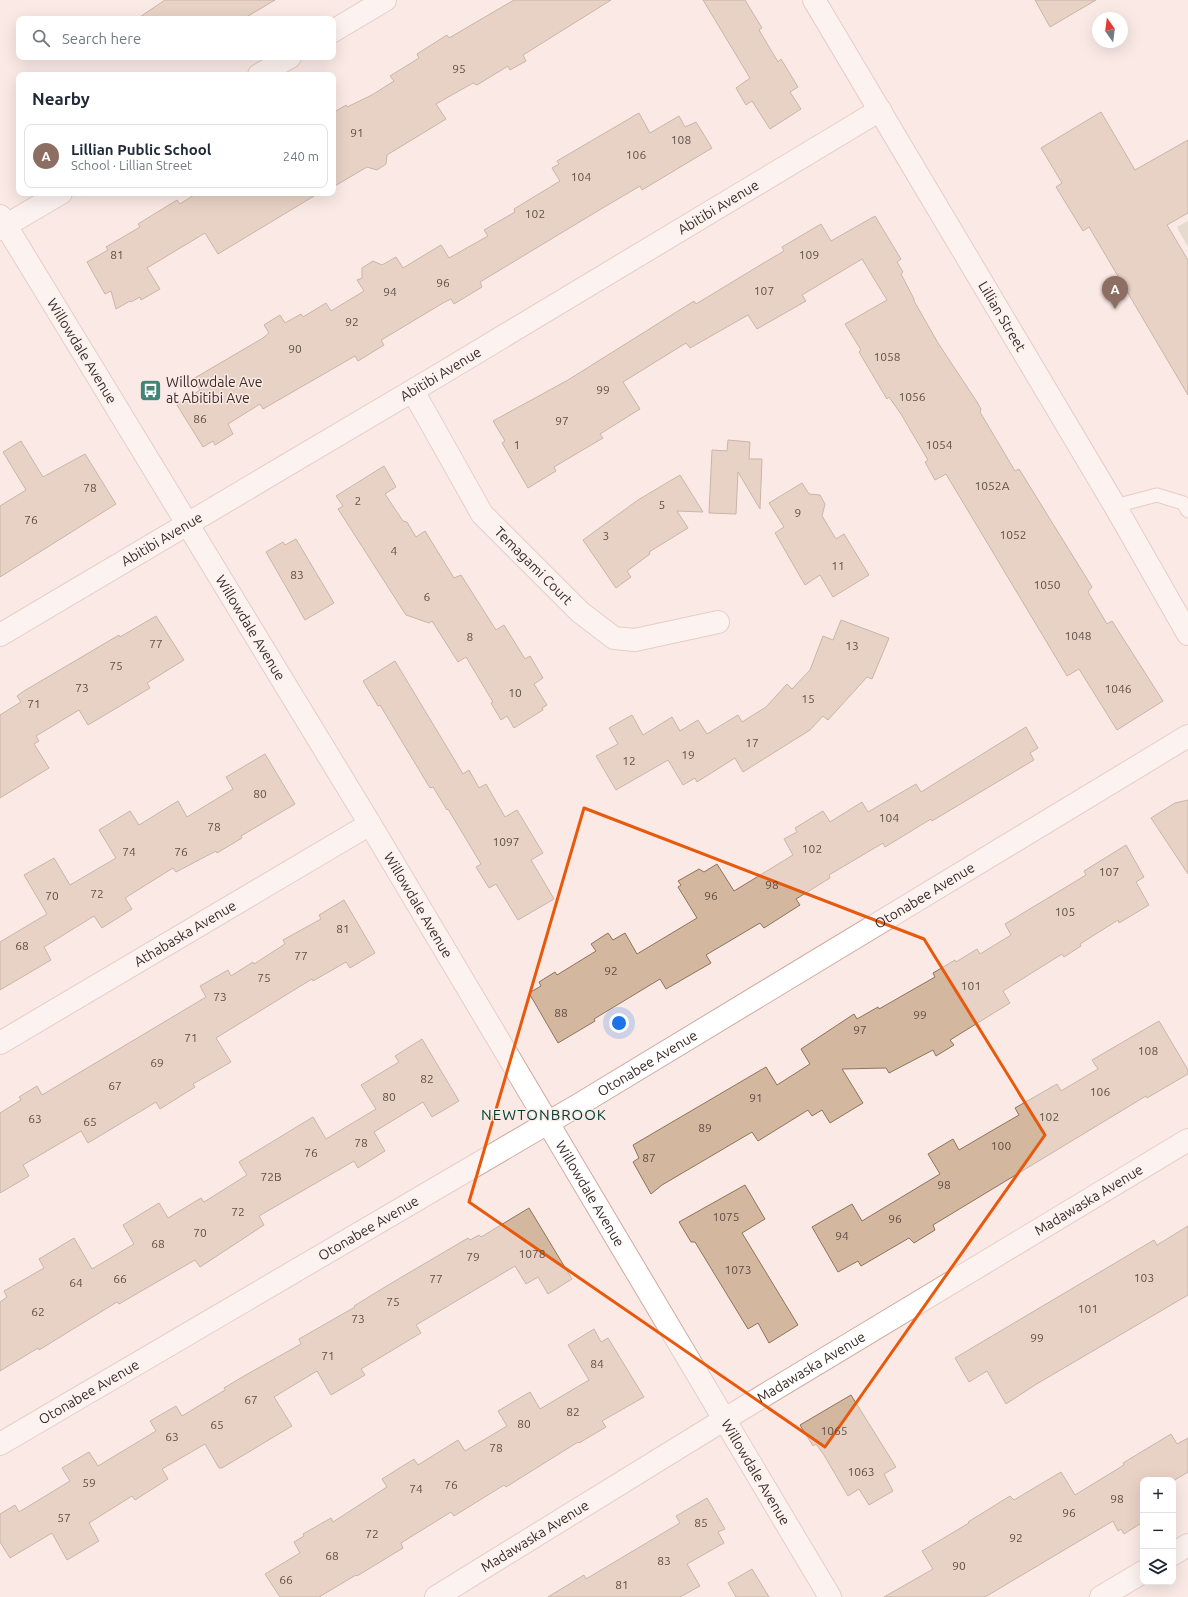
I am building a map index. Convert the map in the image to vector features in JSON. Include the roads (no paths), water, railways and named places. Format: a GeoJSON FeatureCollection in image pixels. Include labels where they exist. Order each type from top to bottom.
{"type":"FeatureCollection","features":[{"type":"Feature","properties":{"kind":"street"},"geometry":{"type":"LineString","coordinates":[[336,29],[385,0]]}},
{"type":"Feature","properties":{"kind":"street","name":"Lillian Street"},"geometry":{"type":"LineString","coordinates":[[814,0],[1115,506],[1188,634]]}},
{"type":"Feature","properties":{"kind":"street"},"geometry":{"type":"LineString","coordinates":[[264,72],[285,60]]}},
{"type":"Feature","properties":{"kind":"street","name":"Abitibi Avenue"},"geometry":{"type":"LineString","coordinates":[[0,635],[413,391],[880,110]]}},
{"type":"Feature","properties":{"kind":"street"},"geometry":{"type":"LineString","coordinates":[[2,224],[55,196]]}},
{"type":"Feature","properties":{"kind":"street","name":"Willowdale Avenue"},"geometry":{"type":"LineString","coordinates":[[2,224],[188,524],[370,824],[830,1597]]}},
{"type":"Feature","properties":{"kind":"street","name":"Temagami Court"},"geometry":{"type":"LineString","coordinates":[[413,391],[482,514],[580,612],[614,638],[635,640],[718,622]]}},
{"type":"Feature","properties":{"kind":"street","name":"Otonabee Avenue"},"geometry":{"type":"LineString","coordinates":[[0,1444],[547,1122],[1188,736]]}},
{"type":"Feature","properties":{"kind":"street","name":"Athabaska Avenue"},"geometry":{"type":"LineString","coordinates":[[0,1043],[370,824]]}},
{"type":"Feature","properties":{"kind":"street","name":"Madawaska Avenue"},"geometry":{"type":"LineString","coordinates":[[436,1597],[725,1419],[1188,1140]]}},
{"type":"Feature","properties":{"kind":"street"},"geometry":{"type":"LineString","coordinates":[[1176,1552],[1188,1545]]}},
{"type":"Feature","properties":{"kind":"street"},"geometry":{"type":"LineString","coordinates":[[1101,1597],[1140,1574]]}},
{"type":"Feature","properties":{"kind":"lane"},"geometry":{"type":"LineString","coordinates":[[1115,506],[1156,494],[1183,504],[1188,511]]}},
{"type":"Feature","properties":{"kind":"place","name":"Lillian Public School"},"geometry":{"type":"Point","coordinates":[1115,309]}},
{"type":"Feature","properties":{"kind":"place","name":"Willowdale Ave at Abitibi Ave"},"geometry":{"type":"Point","coordinates":[151,390]}},
{"type":"Feature","properties":{"kind":"district","name":"NEWTONBROOK"},"geometry":{"type":"Point","coordinates":[544,1114]}}]}
